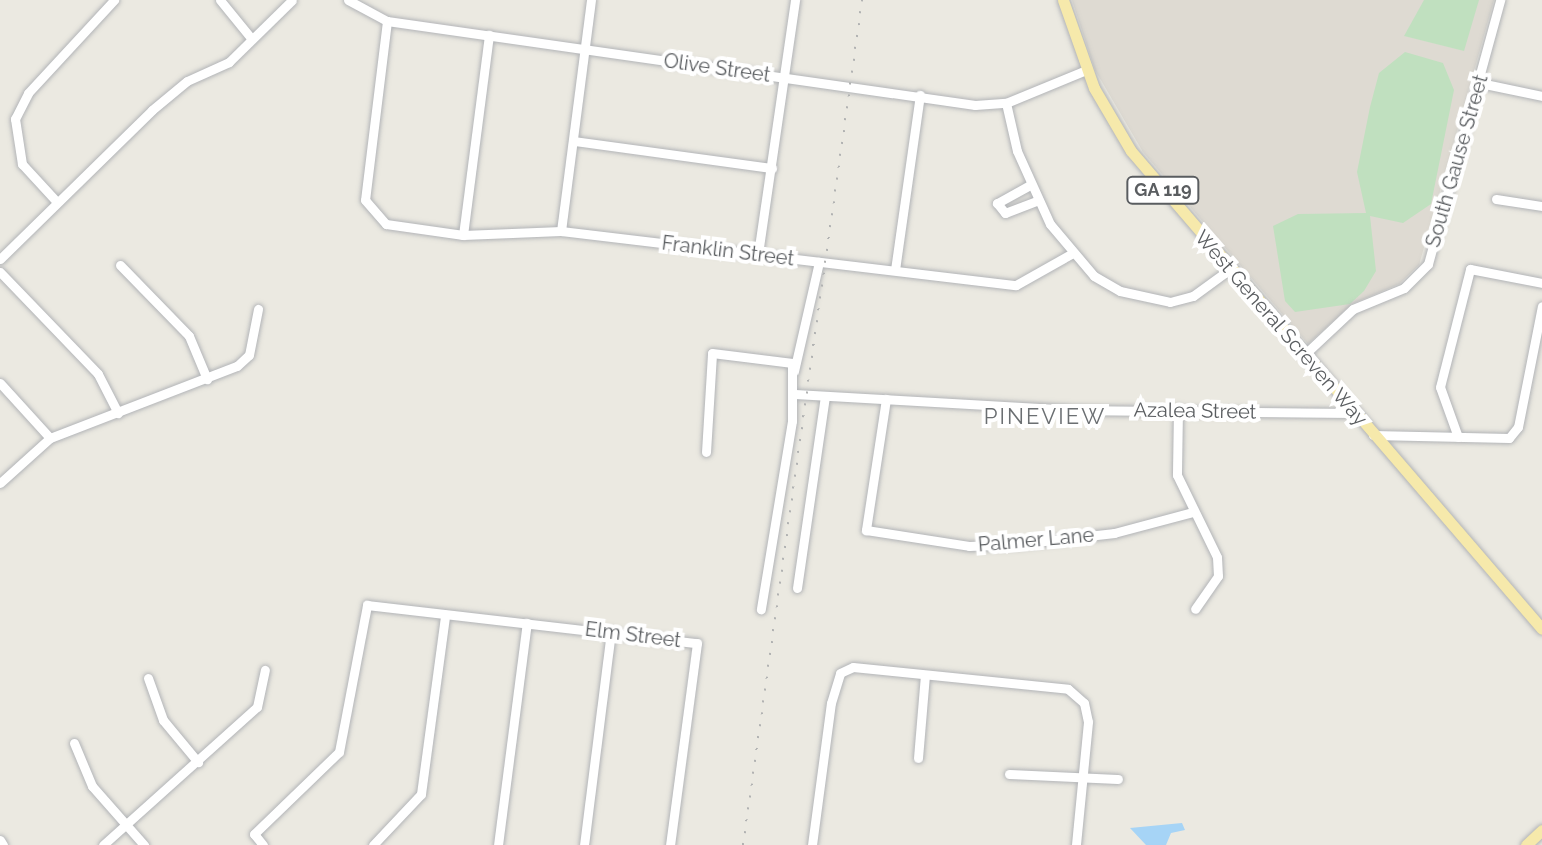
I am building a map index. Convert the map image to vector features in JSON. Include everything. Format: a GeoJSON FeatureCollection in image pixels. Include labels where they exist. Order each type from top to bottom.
{"type":"FeatureCollection","features":[{"type":"Feature","properties":{"kind":"main road","name":"West General Screven Way"},"geometry":{"type":"LineString","coordinates":[[1063,0],[1086,70],[1131,151],[1542,629]]}},
{"type":"Feature","properties":{"kind":"main road"},"geometry":{"type":"LineString","coordinates":[[1526,845],[1542,830]]}},
{"type":"Feature","properties":{"kind":"street"},"geometry":{"type":"LineString","coordinates":[[57,202],[22,164],[15,119],[28,93],[114,0]]}},
{"type":"Feature","properties":{"kind":"street"},"geometry":{"type":"LineString","coordinates":[[220,0],[251,38]]}},
{"type":"Feature","properties":{"kind":"street"},"geometry":{"type":"LineString","coordinates":[[0,259],[152,110],[187,81],[229,62],[292,0]]}},
{"type":"Feature","properties":{"kind":"street","name":"Olive Street"},"geometry":{"type":"LineString","coordinates":[[348,0],[387,21],[920,95],[1006,103],[1086,70]]}},
{"type":"Feature","properties":{"kind":"street"},"geometry":{"type":"LineString","coordinates":[[561,231],[591,0]]}},
{"type":"Feature","properties":{"kind":"street"},"geometry":{"type":"LineString","coordinates":[[758,254],[795,0]]}},
{"type":"Feature","properties":{"kind":"street","name":"South Gause Street"},"geometry":{"type":"LineString","coordinates":[[1304,355],[1353,309],[1404,288],[1424,270],[1480,83],[1500,0]]}},
{"type":"Feature","properties":{"kind":"street","name":"Franklin Street"},"geometry":{"type":"LineString","coordinates":[[387,21],[365,200],[379,218],[463,235],[561,231],[1016,285],[1071,254]]}},
{"type":"Feature","properties":{"kind":"street"},"geometry":{"type":"LineString","coordinates":[[463,235],[489,35]]}},
{"type":"Feature","properties":{"kind":"street"},"geometry":{"type":"LineString","coordinates":[[1480,83],[1542,96]]}},
{"type":"Feature","properties":{"kind":"street"},"geometry":{"type":"LineString","coordinates":[[895,270],[920,95]]}},
{"type":"Feature","properties":{"kind":"street"},"geometry":{"type":"LineString","coordinates":[[1006,103],[1030,185],[1071,254],[1111,287],[1162,301],[1193,296],[1230,269]]}},
{"type":"Feature","properties":{"kind":"street"},"geometry":{"type":"LineString","coordinates":[[574,141],[772,168]]}},
{"type":"Feature","properties":{"kind":"street"},"geometry":{"type":"LineString","coordinates":[[1030,185],[997,203],[1005,213],[1039,200]]}},
{"type":"Feature","properties":{"kind":"street"},"geometry":{"type":"LineString","coordinates":[[1496,199],[1542,206]]}},
{"type":"Feature","properties":{"kind":"street"},"geometry":{"type":"LineString","coordinates":[[761,609],[795,394],[794,371],[819,262]]}},
{"type":"Feature","properties":{"kind":"street"},"geometry":{"type":"LineString","coordinates":[[120,265],[189,336],[207,379]]}},
{"type":"Feature","properties":{"kind":"street"},"geometry":{"type":"LineString","coordinates":[[1458,437],[1440,387],[1470,269],[1542,283]]}},
{"type":"Feature","properties":{"kind":"street"},"geometry":{"type":"LineString","coordinates":[[0,272],[98,374],[118,413]]}},
{"type":"Feature","properties":{"kind":"street"},"geometry":{"type":"LineString","coordinates":[[1373,435],[1495,441],[1518,427],[1542,306]]}},
{"type":"Feature","properties":{"kind":"street"},"geometry":{"type":"LineString","coordinates":[[0,483],[50,438],[207,379],[249,355],[258,309]]}},
{"type":"Feature","properties":{"kind":"street"},"geometry":{"type":"LineString","coordinates":[[706,452],[712,353],[781,358],[794,371]]}},
{"type":"Feature","properties":{"kind":"street"},"geometry":{"type":"LineString","coordinates":[[0,383],[50,438]]}},
{"type":"Feature","properties":{"kind":"street","name":"Azalea Street"},"geometry":{"type":"LineString","coordinates":[[795,394],[1355,413]]}},
{"type":"Feature","properties":{"kind":"street"},"geometry":{"type":"LineString","coordinates":[[797,588],[825,397]]}},
{"type":"Feature","properties":{"kind":"street","name":"Palmer Lane"},"geometry":{"type":"LineString","coordinates":[[886,399],[866,530],[969,546],[1018,544],[1114,533],[1193,512]]}},
{"type":"Feature","properties":{"kind":"street"},"geometry":{"type":"LineString","coordinates":[[1178,409],[1177,475],[1193,512],[1213,544],[1218,576],[1195,609]]}},
{"type":"Feature","properties":{"kind":"street","name":"Elm Street"},"geometry":{"type":"LineString","coordinates":[[263,845],[254,834],[339,752],[367,605],[697,643],[670,845]]}},
{"type":"Feature","properties":{"kind":"street"},"geometry":{"type":"LineString","coordinates":[[373,845],[421,794],[445,616]]}},
{"type":"Feature","properties":{"kind":"street"},"geometry":{"type":"LineString","coordinates":[[498,845],[527,623]]}},
{"type":"Feature","properties":{"kind":"street"},"geometry":{"type":"LineString","coordinates":[[584,845],[611,632]]}},
{"type":"Feature","properties":{"kind":"street"},"geometry":{"type":"LineString","coordinates":[[812,845],[831,703],[840,673],[853,667],[1068,689],[1084,703],[1088,722],[1076,845]]}},
{"type":"Feature","properties":{"kind":"street"},"geometry":{"type":"LineString","coordinates":[[103,845],[257,707],[265,670]]}},
{"type":"Feature","properties":{"kind":"street"},"geometry":{"type":"LineString","coordinates":[[918,758],[925,675]]}},
{"type":"Feature","properties":{"kind":"street"},"geometry":{"type":"LineString","coordinates":[[148,678],[163,720],[198,762]]}},
{"type":"Feature","properties":{"kind":"street"},"geometry":{"type":"LineString","coordinates":[[74,743],[92,786],[144,845]]}},
{"type":"Feature","properties":{"kind":"street"},"geometry":{"type":"LineString","coordinates":[[1009,774],[1083,781],[1118,779]]}},
{"type":"Feature","properties":{"kind":"street"},"geometry":{"type":"LineString","coordinates":[[0,840],[3,845]]}},
{"type":"Feature","properties":{"kind":"shaded area"},"geometry":{"type":"Polygon","coordinates":[[[1072,0],[1494,0],[1419,265],[1399,284],[1352,304],[1308,344],[1143,152],[1095,70],[1072,0]]]}},
{"type":"Feature","properties":{"kind":"green space"},"geometry":{"type":"Polygon","coordinates":[[[1424,0],[1479,0],[1464,51],[1404,36],[1424,0]]]}},
{"type":"Feature","properties":{"kind":"green space"},"geometry":{"type":"Polygon","coordinates":[[[1405,52],[1443,63],[1454,90],[1431,204],[1403,223],[1370,216],[1376,271],[1364,291],[1350,304],[1295,312],[1285,301],[1273,226],[1298,214],[1366,213],[1357,172],[1370,107],[1379,73],[1405,52]]]}},
{"type":"Feature","properties":{"kind":"water"},"geometry":{"type":"Polygon","coordinates":[[[1182,823],[1185,830],[1171,833],[1166,845],[1146,845],[1130,828],[1182,823]]]}},
{"type":"Feature","properties":{"kind":"railway"},"geometry":{"type":"LineString","coordinates":[[743,845],[862,0]]}},
{"type":"Feature","properties":{"kind":"district","name":"PINEVIEW"},"geometry":{"type":"Point","coordinates":[1045,417]}}]}
